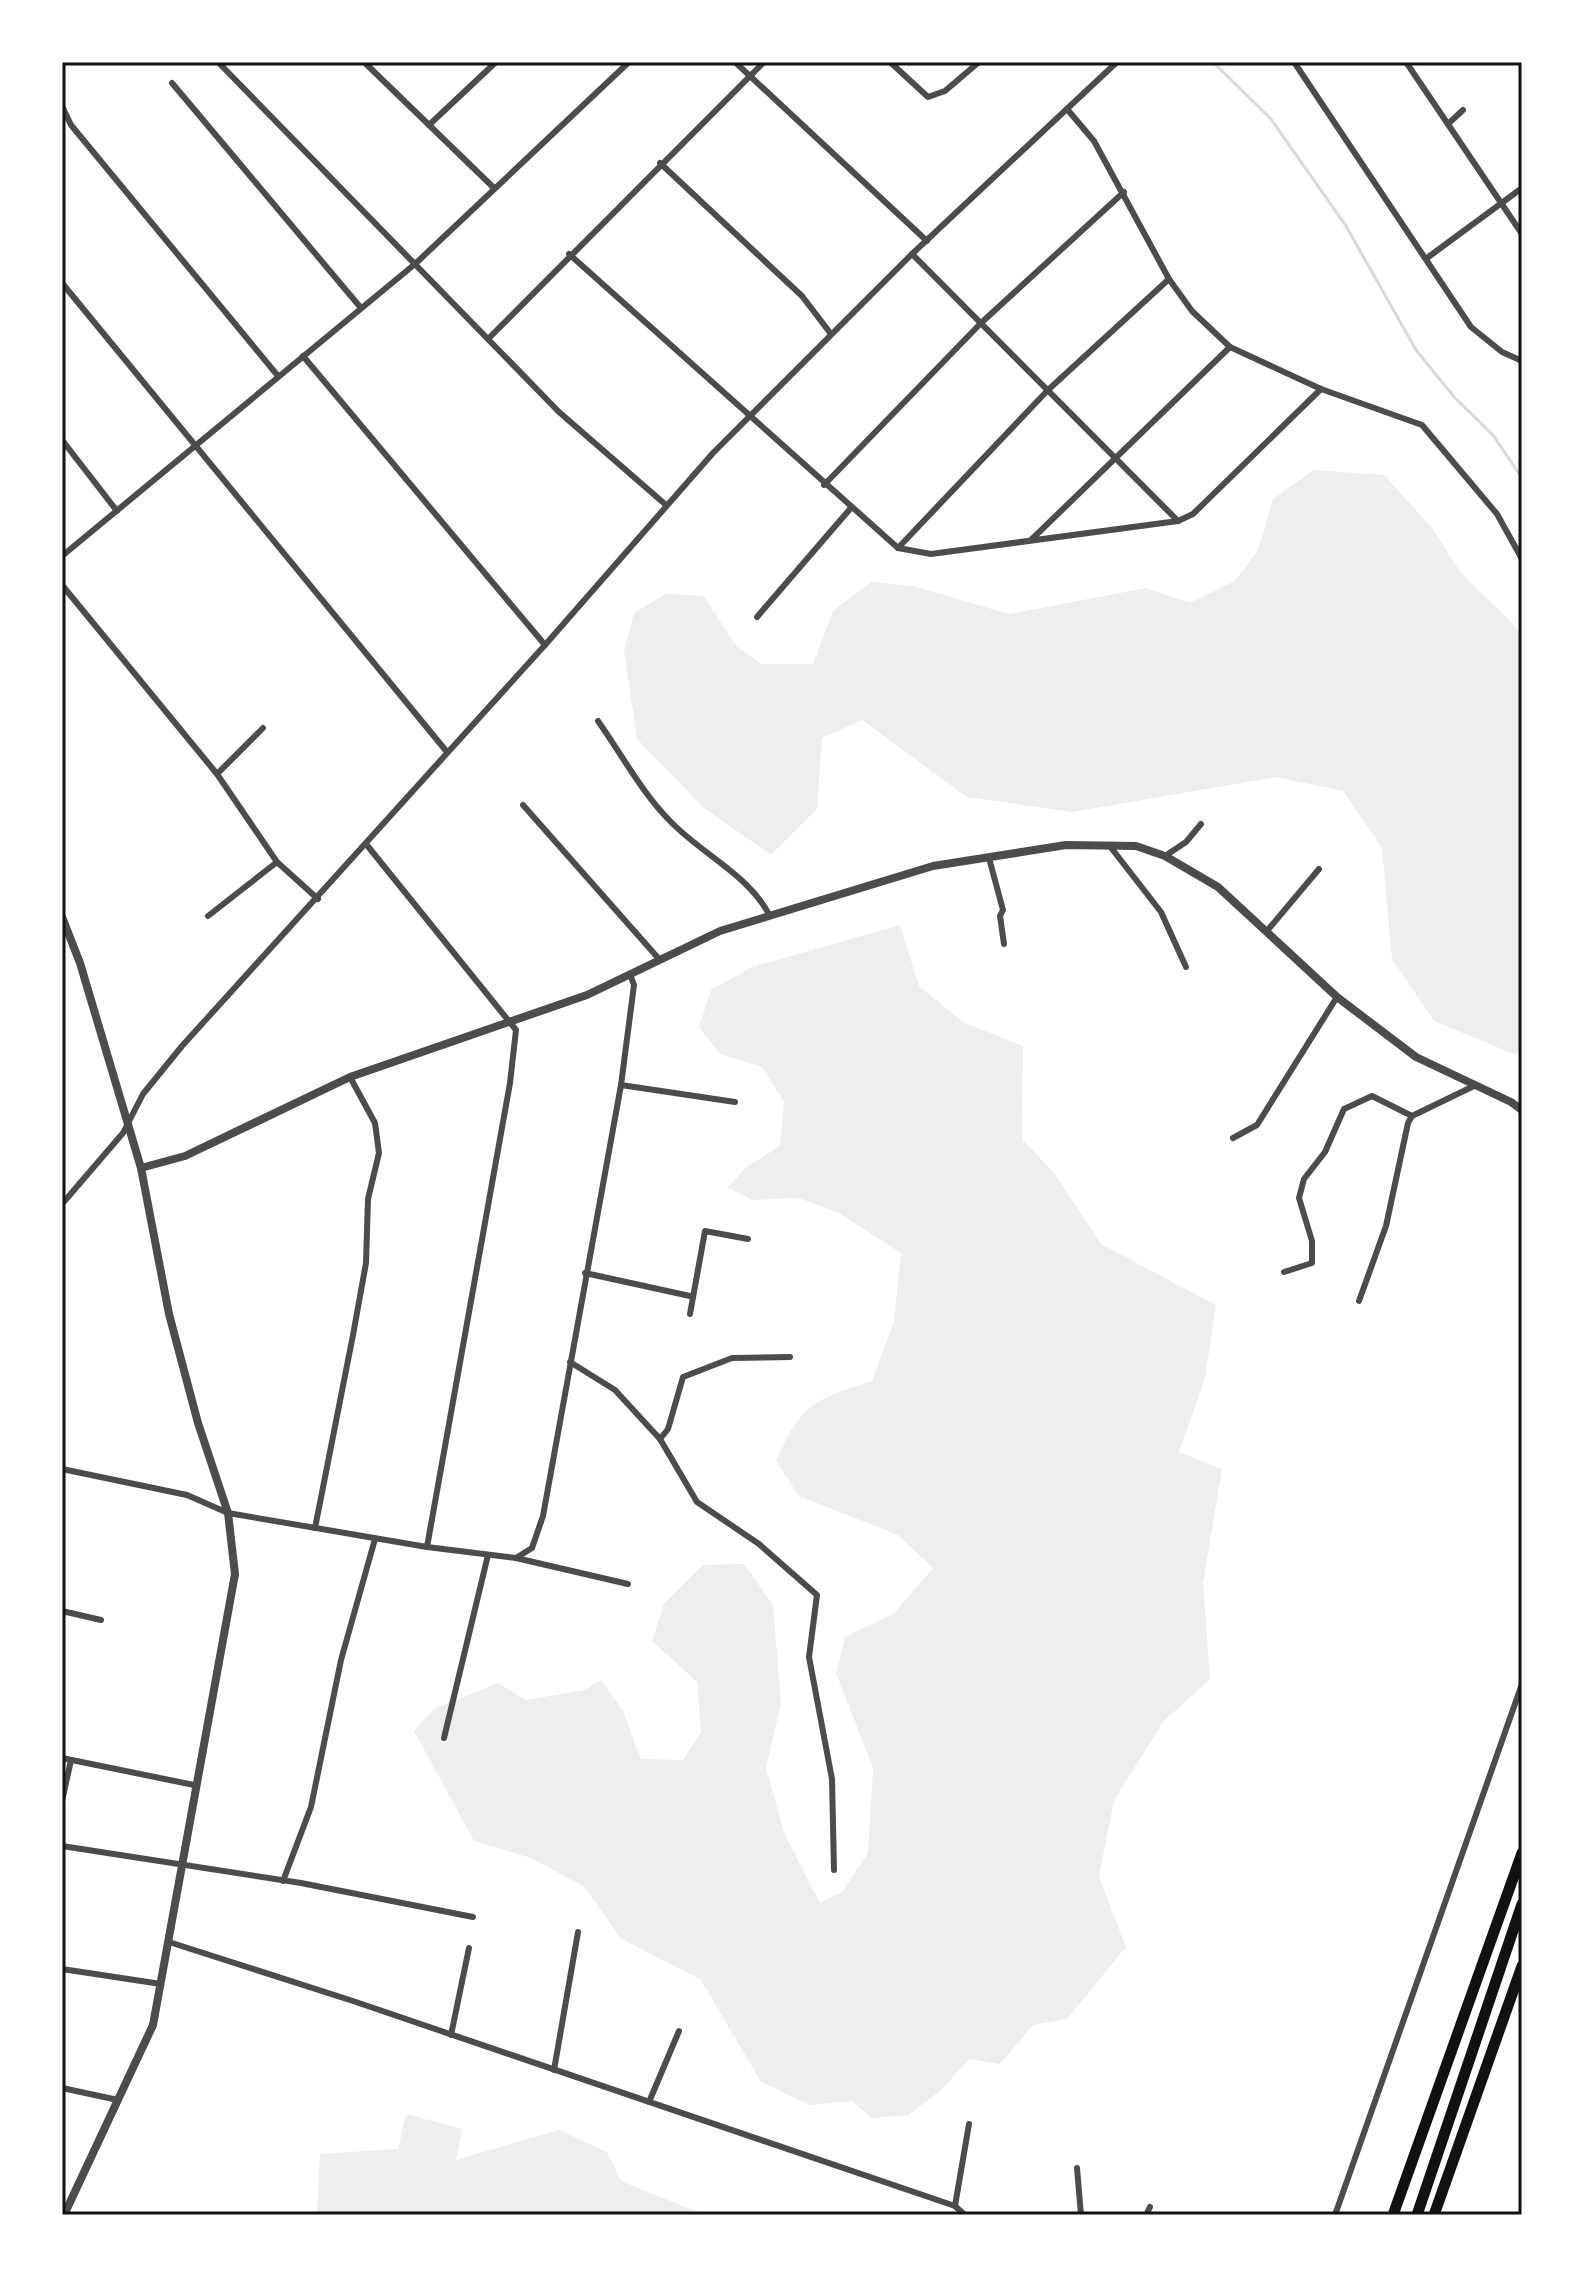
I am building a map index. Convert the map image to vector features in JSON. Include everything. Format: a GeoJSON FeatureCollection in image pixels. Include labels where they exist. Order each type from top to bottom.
{"type":"FeatureCollection","features":[{"type":"Feature","properties":{"kind":"highway"},"geometry":{"type":"LineString","coordinates":[[1393,2215],[1522,1853]]}},
{"type":"Feature","properties":{"kind":"highway"},"geometry":{"type":"LineString","coordinates":[[1417,2215],[1522,1904]]}},
{"type":"Feature","properties":{"kind":"highway"},"geometry":{"type":"LineString","coordinates":[[1434,2215],[1522,1966]]}},
{"type":"Feature","properties":{"kind":"highway"},"geometry":{"type":"LineString","coordinates":[[1411,2215],[1472,2034],[1486,2006]]}},
{"type":"Feature","properties":{"kind":"street"},"geometry":{"type":"LineString","coordinates":[[218,62],[559,412],[666,505]]}},
{"type":"Feature","properties":{"kind":"street"},"geometry":{"type":"LineString","coordinates":[[364,62],[493,187]]}},
{"type":"Feature","properties":{"kind":"street"},"geometry":{"type":"LineString","coordinates":[[429,125],[496,62]]}},
{"type":"Feature","properties":{"kind":"street"},"geometry":{"type":"LineString","coordinates":[[62,556],[415,264],[493,187],[629,62]]}},
{"type":"Feature","properties":{"kind":"street"},"geometry":{"type":"LineString","coordinates":[[735,62],[927,241]]}},
{"type":"Feature","properties":{"kind":"street"},"geometry":{"type":"LineString","coordinates":[[488,339],[569,254],[764,62]]}},
{"type":"Feature","properties":{"kind":"street"},"geometry":{"type":"LineString","coordinates":[[890,62],[928,97],[945,91],[979,62]]}},
{"type":"Feature","properties":{"kind":"street"},"geometry":{"type":"LineString","coordinates":[[62,1204],[128,1126],[143,1094],[159,1073],[545,645],[666,505],[912,254],[1117,62]]}},
{"type":"Feature","properties":{"kind":"street"},"geometry":{"type":"LineString","coordinates":[[1294,62],[1471,327],[1502,352],[1522,361]]}},
{"type":"Feature","properties":{"kind":"street"},"geometry":{"type":"LineString","coordinates":[[1406,62],[1522,234]]}},
{"type":"Feature","properties":{"kind":"street"},"geometry":{"type":"LineString","coordinates":[[172,83],[361,308]]}},
{"type":"Feature","properties":{"kind":"street"},"geometry":{"type":"LineString","coordinates":[[62,106],[71,125],[278,376]]}},
{"type":"Feature","properties":{"kind":"street"},"geometry":{"type":"LineString","coordinates":[[1067,109],[1094,141],[1169,279],[1192,311],[1230,347],[1321,389],[1422,425],[1497,514],[1522,559]]}},
{"type":"Feature","properties":{"kind":"street"},"geometry":{"type":"LineString","coordinates":[[1448,124],[1463,110]]}},
{"type":"Feature","properties":{"kind":"street"},"geometry":{"type":"LineString","coordinates":[[660,163],[802,296],[831,334]]}},
{"type":"Feature","properties":{"kind":"street"},"geometry":{"type":"LineString","coordinates":[[1427,258],[1522,188]]}},
{"type":"Feature","properties":{"kind":"street"},"geometry":{"type":"LineString","coordinates":[[824,485],[981,323],[1124,192]]}},
{"type":"Feature","properties":{"kind":"street"},"geometry":{"type":"LineString","coordinates":[[569,254],[850,509],[898,548],[931,554],[1178,521],[1193,514],[1321,389]]}},
{"type":"Feature","properties":{"kind":"street"},"geometry":{"type":"LineString","coordinates":[[912,254],[1178,521]]}},
{"type":"Feature","properties":{"kind":"street"},"geometry":{"type":"LineString","coordinates":[[898,548],[1048,390],[1169,279]]}},
{"type":"Feature","properties":{"kind":"street"},"geometry":{"type":"LineString","coordinates":[[62,283],[447,752]]}},
{"type":"Feature","properties":{"kind":"street"},"geometry":{"type":"LineString","coordinates":[[1031,540],[1230,347]]}},
{"type":"Feature","properties":{"kind":"street"},"geometry":{"type":"LineString","coordinates":[[303,356],[545,645]]}},
{"type":"Feature","properties":{"kind":"street"},"geometry":{"type":"LineString","coordinates":[[62,440],[117,511]]}},
{"type":"Feature","properties":{"kind":"street"},"geometry":{"type":"LineString","coordinates":[[757,617],[850,509]]}},
{"type":"Feature","properties":{"kind":"street"},"geometry":{"type":"LineString","coordinates":[[62,585],[217,774],[277,862],[318,899]]}},
{"type":"Feature","properties":{"kind":"street"},"geometry":{"type":"LineString","coordinates":[[598,721],[647,794],[671,823],[759,896],[770,916]]}},
{"type":"Feature","properties":{"kind":"street"},"geometry":{"type":"LineString","coordinates":[[217,774],[263,728]]}},
{"type":"Feature","properties":{"kind":"street"},"geometry":{"type":"LineString","coordinates":[[523,805],[659,959]]}},
{"type":"Feature","properties":{"kind":"street"},"geometry":{"type":"LineString","coordinates":[[1165,856],[1186,842],[1201,824]]}},
{"type":"Feature","properties":{"kind":"street"},"geometry":{"type":"LineString","coordinates":[[366,844],[516,1030],[510,1083],[427,1547]]}},
{"type":"Feature","properties":{"kind":"street"},"geometry":{"type":"LineString","coordinates":[[141,1168],[185,1156],[350,1077],[587,995],[720,931],[933,866],[1066,845],[1136,846],[1165,856],[1218,887],[1337,997],[1416,1057],[1477,1084],[1522,1110]]}},
{"type":"Feature","properties":{"kind":"street"},"geometry":{"type":"LineString","coordinates":[[1109,845],[1161,912],[1186,967]]}},
{"type":"Feature","properties":{"kind":"street"},"geometry":{"type":"LineString","coordinates":[[989,858],[1003,910],[1000,916],[1004,944]]}},
{"type":"Feature","properties":{"kind":"street"},"geometry":{"type":"LineString","coordinates":[[208,916],[277,862]]}},
{"type":"Feature","properties":{"kind":"street"},"geometry":{"type":"LineString","coordinates":[[1267,931],[1319,869]]}},
{"type":"Feature","properties":{"kind":"street"},"geometry":{"type":"LineString","coordinates":[[62,917],[80,963],[141,1168],[169,1314],[198,1423],[228,1513],[235,1574],[194,1785],[163,1984],[153,2025],[64,2215]]}},
{"type":"Feature","properties":{"kind":"street"},"geometry":{"type":"LineString","coordinates":[[516,1558],[532,1548],[543,1516],[621,1085],[634,985],[630,974]]}},
{"type":"Feature","properties":{"kind":"street"},"geometry":{"type":"LineString","coordinates":[[1233,1138],[1257,1125],[1337,997]]}},
{"type":"Feature","properties":{"kind":"street"},"geometry":{"type":"LineString","coordinates":[[315,1528],[366,1263],[368,1199],[379,1153],[375,1123],[350,1077]]}},
{"type":"Feature","properties":{"kind":"street"},"geometry":{"type":"LineString","coordinates":[[1359,1301],[1382,1238],[1412,1116],[1477,1084]]}},
{"type":"Feature","properties":{"kind":"street"},"geometry":{"type":"LineString","coordinates":[[621,1085],[735,1102]]}},
{"type":"Feature","properties":{"kind":"street"},"geometry":{"type":"LineString","coordinates":[[1284,1272],[1312,1263],[1312,1241],[1299,1198],[1304,1179],[1325,1152],[1344,1109],[1372,1096],[1412,1116]]}},
{"type":"Feature","properties":{"kind":"street"},"geometry":{"type":"LineString","coordinates":[[690,1314],[690,1296],[705,1231],[748,1239]]}},
{"type":"Feature","properties":{"kind":"street"},"geometry":{"type":"LineString","coordinates":[[585,1273],[690,1296]]}},
{"type":"Feature","properties":{"kind":"street"},"geometry":{"type":"LineString","coordinates":[[660,1439],[668,1429],[683,1377],[732,1358],[790,1357]]}},
{"type":"Feature","properties":{"kind":"street"},"geometry":{"type":"LineString","coordinates":[[570,1362],[615,1390],[660,1439],[697,1502],[759,1544],[817,1595],[809,1657],[832,1779],[834,1870]]}},
{"type":"Feature","properties":{"kind":"street"},"geometry":{"type":"LineString","coordinates":[[62,1469],[187,1495],[228,1513],[375,1539],[516,1558],[628,1584]]}},
{"type":"Feature","properties":{"kind":"street"},"geometry":{"type":"LineString","coordinates":[[283,1881],[311,1807],[341,1660],[375,1539]]}},
{"type":"Feature","properties":{"kind":"street"},"geometry":{"type":"LineString","coordinates":[[444,1738],[488,1555]]}},
{"type":"Feature","properties":{"kind":"street"},"geometry":{"type":"LineString","coordinates":[[62,1611],[101,1620]]}},
{"type":"Feature","properties":{"kind":"street"},"geometry":{"type":"LineString","coordinates":[[1335,2215],[1522,1684]]}},
{"type":"Feature","properties":{"kind":"street"},"geometry":{"type":"LineString","coordinates":[[62,1758],[194,1785]]}},
{"type":"Feature","properties":{"kind":"street"},"geometry":{"type":"LineString","coordinates":[[62,1801],[71,1760]]}},
{"type":"Feature","properties":{"kind":"street"},"geometry":{"type":"LineString","coordinates":[[62,1846],[283,1881],[473,1917]]}},
{"type":"Feature","properties":{"kind":"street"},"geometry":{"type":"LineString","coordinates":[[554,2070],[578,1932]]}},
{"type":"Feature","properties":{"kind":"street"},"geometry":{"type":"LineString","coordinates":[[169,1942],[955,2206],[965,2215]]}},
{"type":"Feature","properties":{"kind":"street"},"geometry":{"type":"LineString","coordinates":[[451,2035],[469,1948]]}},
{"type":"Feature","properties":{"kind":"street"},"geometry":{"type":"LineString","coordinates":[[62,1969],[163,1984]]}},
{"type":"Feature","properties":{"kind":"street"},"geometry":{"type":"LineString","coordinates":[[649,2102],[679,2031]]}},
{"type":"Feature","properties":{"kind":"street"},"geometry":{"type":"LineString","coordinates":[[62,2088],[118,2100]]}},
{"type":"Feature","properties":{"kind":"street"},"geometry":{"type":"LineString","coordinates":[[955,2206],[969,2124]]}},
{"type":"Feature","properties":{"kind":"street"},"geometry":{"type":"LineString","coordinates":[[1077,2168],[1081,2215]]}},
{"type":"Feature","properties":{"kind":"street"},"geometry":{"type":"LineString","coordinates":[[1146,2215],[1150,2207]]}},
{"type":"Feature","properties":{"kind":"shaded area"},"geometry":{"type":"Polygon","coordinates":[[[1314,470],[1384,475],[1432,528],[1461,573],[1522,633],[1522,1045],[1516,1055],[1434,1021],[1392,959],[1382,848],[1343,791],[1276,777],[1072,812],[967,797],[862,720],[822,738],[817,809],[771,855],[704,808],[637,739],[624,651],[634,613],[666,594],[704,596],[736,646],[761,664],[813,664],[833,611],[871,582],[913,586],[1009,614],[1146,588],[1190,603],[1235,581],[1258,550],[1273,499],[1314,470]]]}},
{"type":"Feature","properties":{"kind":"shaded area"},"geometry":{"type":"Polygon","coordinates":[[[900,925],[919,986],[963,1022],[1023,1046],[1022,1139],[1054,1173],[1101,1244],[1216,1305],[1205,1378],[1179,1452],[1222,1469],[1203,1583],[1210,1679],[1164,1721],[1114,1800],[1099,1877],[1126,1947],[1067,2019],[1033,2025],[1000,2064],[970,2059],[940,2091],[908,2115],[872,2118],[852,2101],[810,2105],[761,2082],[701,1980],[620,1938],[585,1887],[531,1858],[474,1841],[414,1731],[434,1709],[498,1683],[526,1700],[585,1690],[601,1680],[623,1711],[641,1759],[683,1760],[701,1732],[697,1682],[652,1641],[664,1604],[703,1565],[744,1564],[773,1605],[781,1704],[766,1768],[785,1835],[820,1903],[842,1892],[868,1853],[873,1768],[836,1673],[845,1637],[894,1613],[933,1568],[898,1535],[799,1496],[776,1461],[793,1427],[812,1406],[836,1393],[872,1381],[894,1322],[901,1253],[839,1213],[799,1198],[752,1200],[728,1188],[745,1168],[780,1146],[784,1102],[762,1067],[720,1054],[699,1027],[711,990],[752,967],[900,925]]]}},
{"type":"Feature","properties":{"kind":"shaded area"},"geometry":{"type":"Polygon","coordinates":[[[406,2114],[462,2129],[456,2160],[559,2130],[607,2152],[621,2181],[705,2215],[317,2215],[320,2154],[398,2149],[406,2114]]]}},
{"type":"Feature","properties":{"kind":"waterway"},"geometry":{"type":"LineString","coordinates":[[1213,62],[1271,119],[1346,226],[1416,350],[1455,398],[1493,435],[1522,478]]}}]}
